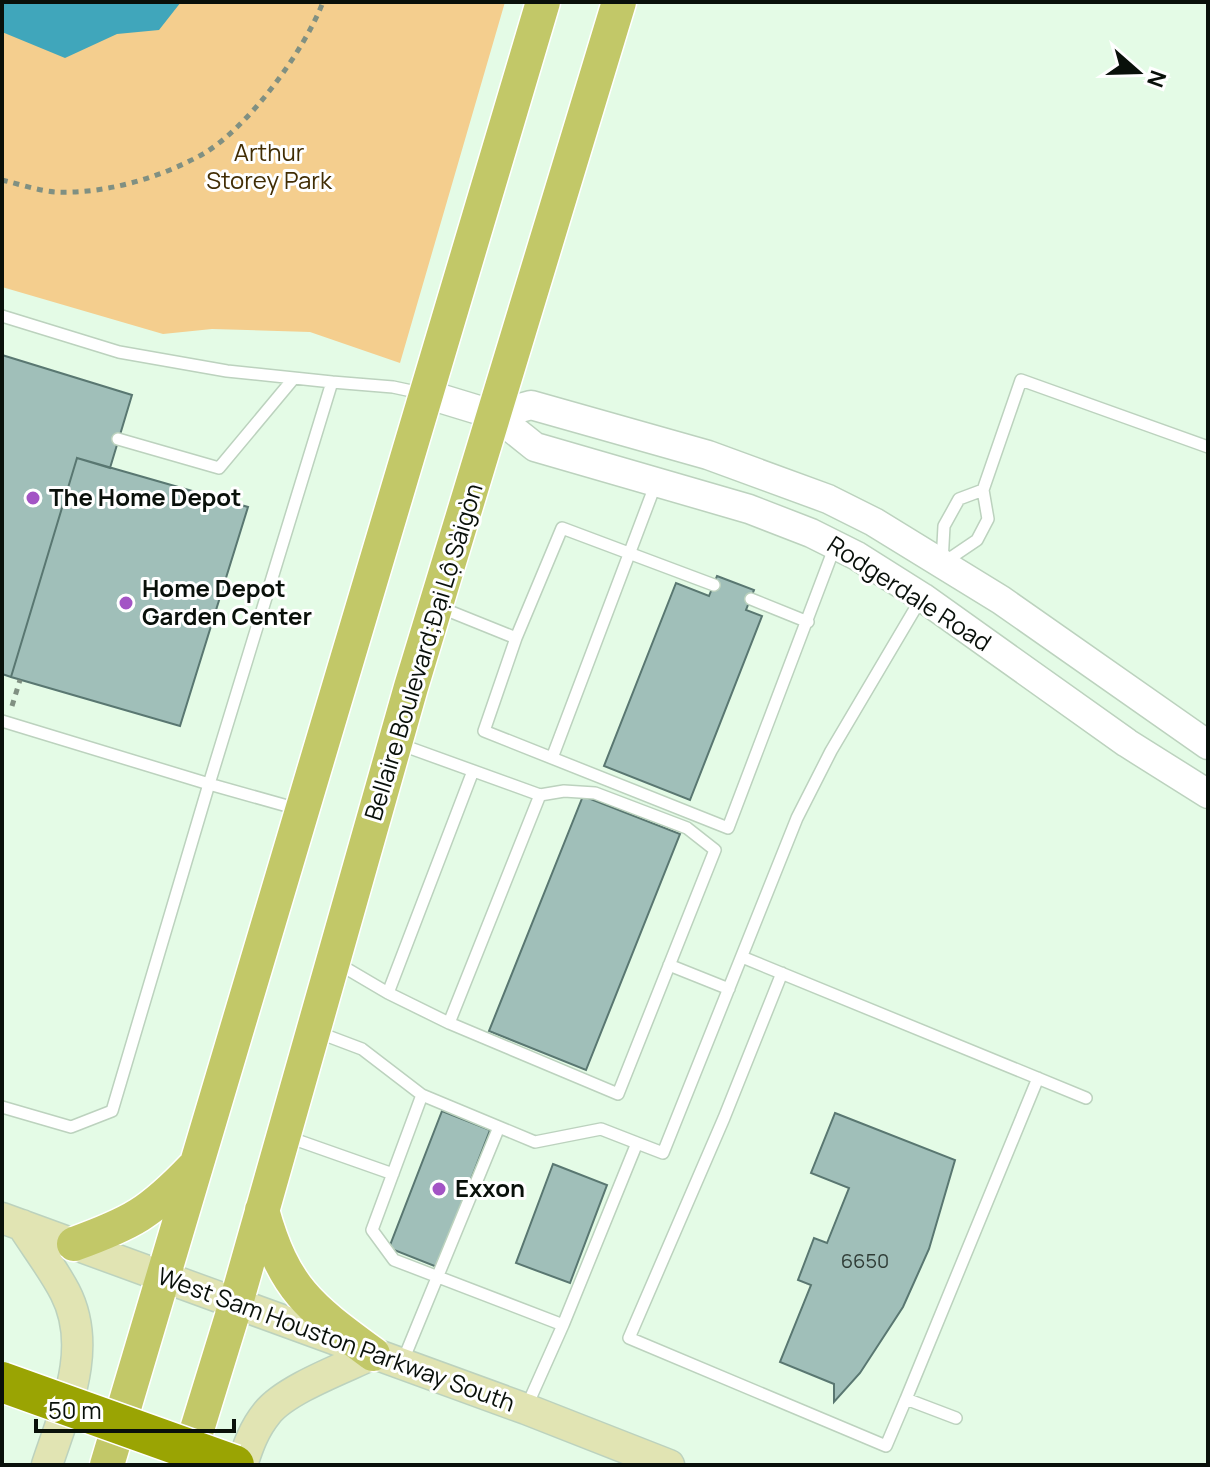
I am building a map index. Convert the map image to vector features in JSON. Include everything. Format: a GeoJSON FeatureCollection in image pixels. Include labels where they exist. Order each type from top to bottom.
{"type":"FeatureCollection","features":[{"type":"Feature","properties":{"kind":"highway"},"geometry":{"type":"LineString","coordinates":[[2,1382],[234,1465]]}},
{"type":"Feature","properties":{"kind":"main road"},"geometry":{"type":"LineString","coordinates":[[107,1465],[543,2]]}},
{"type":"Feature","properties":{"kind":"main road","name":"Bellaire Boulevard;Đại Lộ Sàigòn"},"geometry":{"type":"LineString","coordinates":[[186,1465],[236,1303],[395,742],[619,2]]}},
{"type":"Feature","properties":{"kind":"main road"},"geometry":{"type":"LineString","coordinates":[[74,1244],[140,1217],[165,1198],[196,1165]]}},
{"type":"Feature","properties":{"kind":"main road"},"geometry":{"type":"LineString","coordinates":[[262,1210],[280,1262],[304,1299],[319,1315],[387,1359]]}},
{"type":"Feature","properties":{"kind":"main road"},"geometry":{"type":"LineString","coordinates":[[12,1221],[66,1294],[78,1332],[73,1384],[47,1465]]}},
{"type":"Feature","properties":{"kind":"main road","name":"West Sam Houston Parkway South"},"geometry":{"type":"LineString","coordinates":[[12,1221],[526,1409],[669,1465]]}},
{"type":"Feature","properties":{"kind":"main road"},"geometry":{"type":"LineString","coordinates":[[242,1465],[251,1438],[269,1411],[299,1389],[387,1359]]}},
{"type":"Feature","properties":{"kind":"street","name":"Rodgerdale Road"},"geometry":{"type":"LineString","coordinates":[[426,394],[495,415],[535,447],[749,509],[836,545],[922,597],[1127,743],[1208,794]]}},
{"type":"Feature","properties":{"kind":"street","name":"Rodgerdale Road"},"geometry":{"type":"LineString","coordinates":[[495,415],[531,405],[708,455],[828,499],[874,522],[1001,600],[1208,745]]}},
{"type":"Feature","properties":{"kind":"street"},"geometry":{"type":"LineString","coordinates":[[922,597],[942,563]]}},
{"type":"Feature","properties":{"kind":"lane"},"geometry":{"type":"LineString","coordinates":[[2,316],[119,352],[227,371],[393,387],[426,394]]}},
{"type":"Feature","properties":{"kind":"lane"},"geometry":{"type":"LineString","coordinates":[[118,439],[219,468],[294,378]]}},
{"type":"Feature","properties":{"kind":"lane"},"geometry":{"type":"LineString","coordinates":[[942,563],[977,540],[988,519],[983,490],[1021,380],[1208,447]]}},
{"type":"Feature","properties":{"kind":"lane"},"geometry":{"type":"LineString","coordinates":[[2,1107],[71,1127],[112,1111],[332,382]]}},
{"type":"Feature","properties":{"kind":"lane"},"geometry":{"type":"LineString","coordinates":[[552,758],[656,482]]}},
{"type":"Feature","properties":{"kind":"lane"},"geometry":{"type":"LineString","coordinates":[[942,563],[944,526],[959,499],[983,490]]}},
{"type":"Feature","properties":{"kind":"lane"},"geometry":{"type":"LineString","coordinates":[[714,585],[562,528],[516,638],[484,731],[728,828],[836,545]]}},
{"type":"Feature","properties":{"kind":"lane"},"geometry":{"type":"LineString","coordinates":[[313,1030],[362,1049],[422,1095],[535,1142],[601,1129],[663,1153],[797,818],[831,751],[922,597]]}},
{"type":"Feature","properties":{"kind":"lane"},"geometry":{"type":"LineString","coordinates":[[751,599],[808,622]]}},
{"type":"Feature","properties":{"kind":"lane"},"geometry":{"type":"LineString","coordinates":[[436,606],[516,638]]}},
{"type":"Feature","properties":{"kind":"lane"},"geometry":{"type":"LineString","coordinates":[[4,722],[302,810]]}},
{"type":"Feature","properties":{"kind":"lane"},"geometry":{"type":"LineString","coordinates":[[333,961],[449,1023],[618,1094],[715,850],[687,828],[595,793],[564,791],[540,795],[395,742]]}},
{"type":"Feature","properties":{"kind":"lane"},"geometry":{"type":"LineString","coordinates":[[388,993],[473,771]]}},
{"type":"Feature","properties":{"kind":"lane"},"geometry":{"type":"LineString","coordinates":[[449,1023],[540,795]]}},
{"type":"Feature","properties":{"kind":"lane"},"geometry":{"type":"LineString","coordinates":[[742,957],[1086,1098]]}},
{"type":"Feature","properties":{"kind":"lane"},"geometry":{"type":"LineString","coordinates":[[669,965],[729,989]]}},
{"type":"Feature","properties":{"kind":"lane"},"geometry":{"type":"LineString","coordinates":[[782,973],[724,1118],[629,1338],[886,1446],[1038,1078]]}},
{"type":"Feature","properties":{"kind":"lane"},"geometry":{"type":"LineString","coordinates":[[422,1095],[372,1230],[394,1260],[563,1325]]}},
{"type":"Feature","properties":{"kind":"lane"},"geometry":{"type":"LineString","coordinates":[[387,1359],[437,1277],[499,1127]]}},
{"type":"Feature","properties":{"kind":"lane"},"geometry":{"type":"LineString","coordinates":[[283,1135],[393,1174]]}},
{"type":"Feature","properties":{"kind":"lane"},"geometry":{"type":"LineString","coordinates":[[526,1409],[637,1143]]}},
{"type":"Feature","properties":{"kind":"lane"},"geometry":{"type":"LineString","coordinates":[[906,1399],[956,1418]]}},
{"type":"Feature","properties":{"kind":"path"},"geometry":{"type":"LineString","coordinates":[[2,180],[54,192],[95,189],[134,182],[205,153],[259,103],[295,56],[323,2]]}},
{"type":"Feature","properties":{"kind":"path"},"geometry":{"type":"LineString","coordinates":[[4,722],[20,680]]}},
{"type":"Feature","properties":{"kind":"green space","name":"Arthur Storey Park"},"geometry":{"type":"Polygon","coordinates":[[[2,2],[505,2],[400,363],[310,332],[212,329],[163,334],[2,287],[2,2]]]}},
{"type":"Feature","properties":{"kind":"water"},"geometry":{"type":"Polygon","coordinates":[[[2,2],[181,2],[159,30],[117,34],[65,58],[2,32],[2,2]]]}},
{"type":"Feature","properties":{"kind":"building","name":"The Home Depot"},"geometry":{"type":"Polygon","coordinates":[[[2,355],[132,395],[110,468],[77,458],[11,677],[2,674],[2,355]]]}},
{"type":"Feature","properties":{"kind":"building","name":"Home Depot Garden Center"},"geometry":{"type":"Polygon","coordinates":[[[77,458],[248,507],[180,726],[11,677],[77,458]]]}},
{"type":"Feature","properties":{"kind":"building"},"geometry":{"type":"Polygon","coordinates":[[[717,576],[754,590],[746,610],[762,616],[690,800],[604,766],[676,583],[709,596],[717,576]]]}},
{"type":"Feature","properties":{"kind":"building"},"geometry":{"type":"Polygon","coordinates":[[[583,796],[680,834],[586,1070],[489,1031],[583,796]]]}},
{"type":"Feature","properties":{"kind":"building","name":"Exxon"},"geometry":{"type":"Polygon","coordinates":[[[442,1111],[490,1130],[437,1267],[389,1248],[442,1111]]]}},
{"type":"Feature","properties":{"kind":"building"},"geometry":{"type":"Polygon","coordinates":[[[835,1113],[955,1160],[929,1249],[903,1307],[860,1373],[834,1402],[834,1384],[780,1362],[811,1285],[798,1280],[814,1238],[827,1243],[849,1188],[811,1173],[835,1113]]]}},
{"type":"Feature","properties":{"kind":"building"},"geometry":{"type":"Polygon","coordinates":[[[553,1164],[607,1185],[570,1283],[516,1263],[553,1164]]]}},
{"type":"Feature","properties":{"kind":"place","name":"The Home Depot"},"geometry":{"type":"Point","coordinates":[33,498]}},
{"type":"Feature","properties":{"kind":"place","name":"Home Depot Garden Center"},"geometry":{"type":"Point","coordinates":[126,603]}},
{"type":"Feature","properties":{"kind":"place","name":"Exxon"},"geometry":{"type":"Point","coordinates":[439,1189]}}]}
